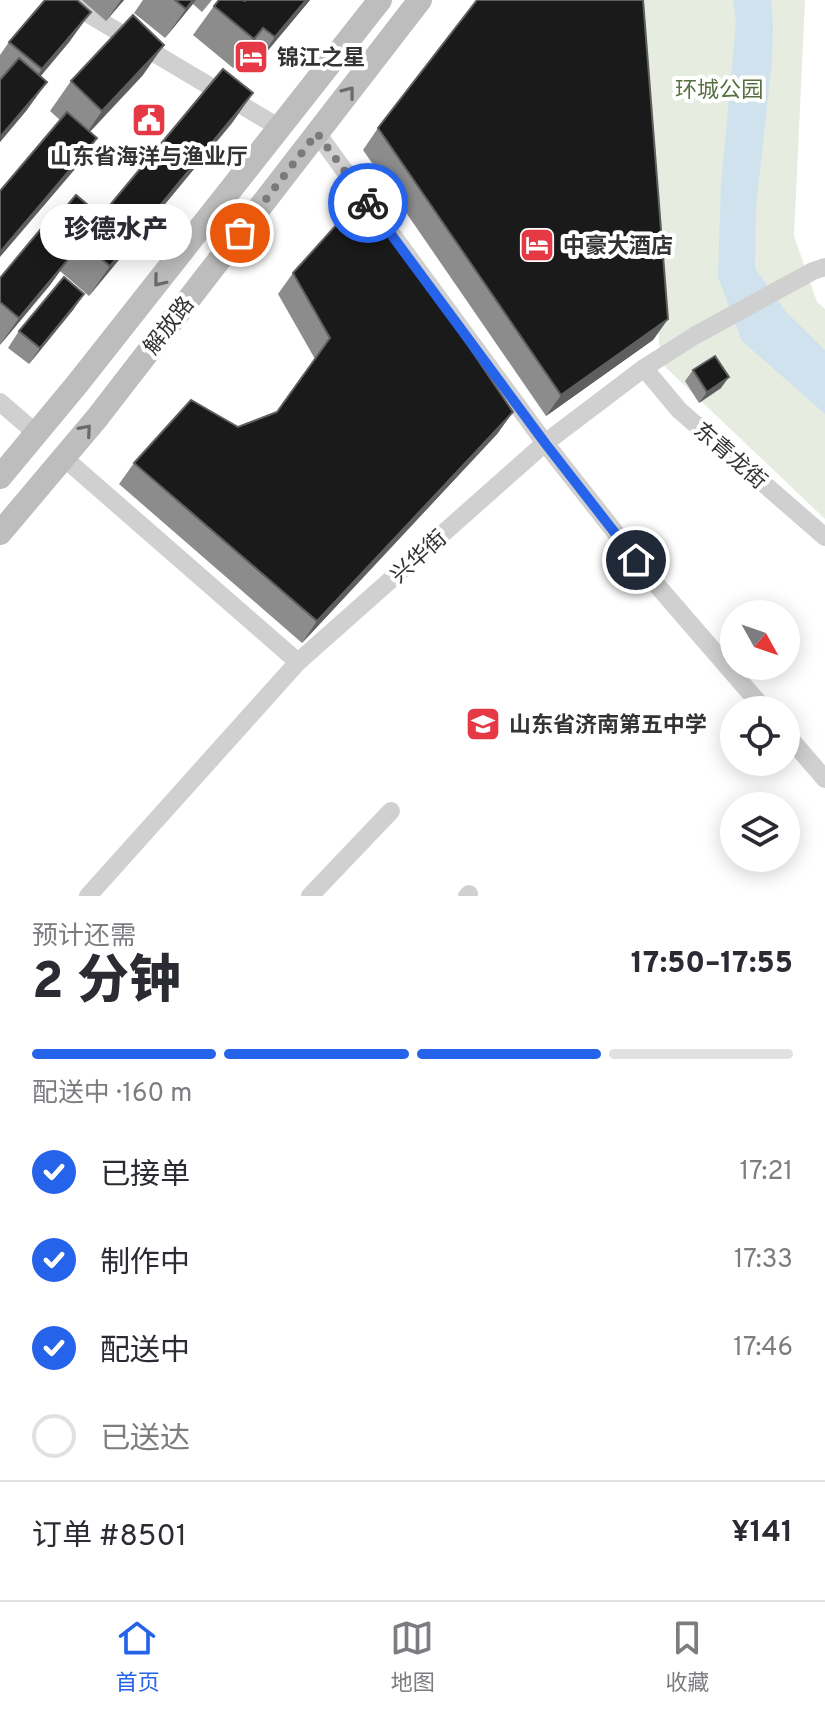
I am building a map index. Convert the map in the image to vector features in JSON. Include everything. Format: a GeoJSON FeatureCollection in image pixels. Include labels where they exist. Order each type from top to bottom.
{"type":"FeatureCollection","features":[{"type":"Feature","properties":{"kind":"main road","name":"解放路"},"geometry":{"type":"LineString","coordinates":[[0,533],[97,418],[420,0]]}},
{"type":"Feature","properties":{"kind":"main road","name":"解放路"},"geometry":{"type":"LineString","coordinates":[[0,477],[280,128],[374,3]]}},
{"type":"Feature","properties":{"kind":"street"},"geometry":{"type":"LineString","coordinates":[[65,0],[280,128]]}},
{"type":"Feature","properties":{"kind":"street"},"geometry":{"type":"LineString","coordinates":[[317,133],[545,443],[655,583],[753,696]]}},
{"type":"Feature","properties":{"kind":"street","name":"兴华街"},"geometry":{"type":"LineString","coordinates":[[88,896],[298,662],[545,443],[644,368],[702,331],[825,267]]}},
{"type":"Feature","properties":{"kind":"street","name":"东青龙街"},"geometry":{"type":"LineString","coordinates":[[644,368],[679,410],[825,537]]}},
{"type":"Feature","properties":{"kind":"street"},"geometry":{"type":"LineString","coordinates":[[0,402],[36,433]]}},
{"type":"Feature","properties":{"kind":"street"},"geometry":{"type":"LineString","coordinates":[[63,457],[298,662]]}},
{"type":"Feature","properties":{"kind":"street"},"geometry":{"type":"LineString","coordinates":[[800,750],[825,779]]}},
{"type":"Feature","properties":{"kind":"street"},"geometry":{"type":"LineString","coordinates":[[310,896],[391,811]]}},
{"type":"Feature","properties":{"kind":"green space","name":"环城公园"},"geometry":{"type":"Polygon","coordinates":[[[629,0],[805,0],[794,236],[817,302],[825,309],[825,519],[661,363],[629,0]]]}},
{"type":"Feature","properties":{"kind":"water"},"geometry":{"type":"Polygon","coordinates":[[[733,0],[771,0],[772,60],[756,207],[755,268],[786,312],[825,350],[825,414],[742,341],[718,277],[721,184],[736,23],[733,0]]]}},
{"type":"Feature","properties":{"kind":"building"},"geometry":{"type":"Polygon","coordinates":[[[45,0],[77,0],[91,12],[42,69],[9,42],[45,0]]]}},
{"type":"Feature","properties":{"kind":"building"},"geometry":{"type":"Polygon","coordinates":[[[175,0],[193,0],[186,9],[175,0]]]}},
{"type":"Feature","properties":{"kind":"building"},"geometry":{"type":"Polygon","coordinates":[[[219,0],[306,0],[275,37],[263,28],[254,39],[214,6],[219,0]]]}},
{"type":"Feature","properties":{"kind":"building","name":"中豪大酒店"},"geometry":{"type":"Polygon","coordinates":[[[477,0],[643,0],[668,319],[561,395],[378,128],[477,0]]]}},
{"type":"Feature","properties":{"kind":"building"},"geometry":{"type":"Polygon","coordinates":[[[133,15],[164,45],[102,111],[71,81],[133,15]]]}},
{"type":"Feature","properties":{"kind":"building"},"geometry":{"type":"Polygon","coordinates":[[[19,58],[47,82],[0,137],[0,80],[19,58]]]}},
{"type":"Feature","properties":{"kind":"building"},"geometry":{"type":"Polygon","coordinates":[[[223,69],[253,93],[110,266],[55,220],[76,195],[101,216],[223,69]]]}},
{"type":"Feature","properties":{"kind":"building"},"geometry":{"type":"Polygon","coordinates":[[[67,112],[97,138],[0,252],[0,191],[67,112]]]}},
{"type":"Feature","properties":{"kind":"building"},"geometry":{"type":"Polygon","coordinates":[[[365,193],[513,412],[317,621],[134,463],[191,400],[238,427],[277,412],[330,338],[293,273],[365,193]]]}},
{"type":"Feature","properties":{"kind":"building"},"geometry":{"type":"Polygon","coordinates":[[[40,230],[71,256],[19,318],[0,302],[0,278],[40,230]]]}},
{"type":"Feature","properties":{"kind":"building"},"geometry":{"type":"Polygon","coordinates":[[[64,277],[84,294],[40,348],[19,331],[64,277]]]}},
{"type":"Feature","properties":{"kind":"building"},"geometry":{"type":"Polygon","coordinates":[[[715,356],[729,377],[707,392],[693,370],[715,356]]]}},
{"type":"Feature","properties":{"kind":"way so far"},"geometry":{"type":"LineString","coordinates":[[240,233],[317,133],[368,203]]}},
{"type":"Feature","properties":{"kind":"place","name":"锦江之星"},"geometry":{"type":"Point","coordinates":[251,57]}},
{"type":"Feature","properties":{"kind":"place","name":"山东省海洋与渔业厅"},"geometry":{"type":"Point","coordinates":[149,120]}},
{"type":"Feature","properties":{"kind":"place","name":"珍德水产"},"geometry":{"type":"Point","coordinates":[240,233]}},
{"type":"Feature","properties":{"kind":"place","name":"中豪大酒店"},"geometry":{"type":"Point","coordinates":[537,245]}},
{"type":"Feature","properties":{"kind":"place","name":"山东省济南第五中学"},"geometry":{"type":"Point","coordinates":[483,724]}},
{"type":"Feature","properties":{"kind":"route"},"geometry":{"type":"LineString","coordinates":[[368,203],[545,443],[636,560]]}}]}
